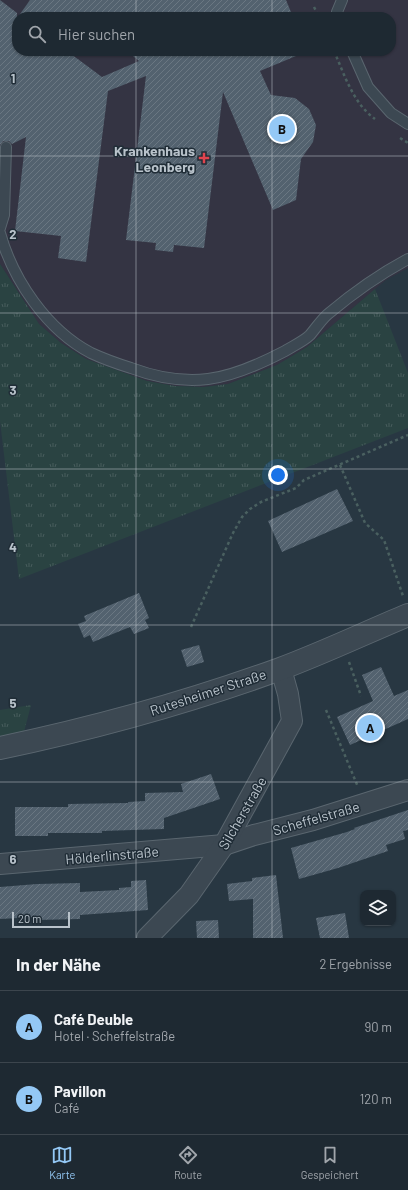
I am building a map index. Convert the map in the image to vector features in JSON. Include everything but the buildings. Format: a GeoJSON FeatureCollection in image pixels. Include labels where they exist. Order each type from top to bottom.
{"type":"FeatureCollection","features":[{"type":"Feature","properties":{"kind":"street","name":"Rutesheimer Straße"},"geometry":{"type":"LineString","coordinates":[[0,748],[61,735],[200,697],[281,669],[342,643],[407,609]]}},
{"type":"Feature","properties":{"kind":"street","name":"Silcherstraße"},"geometry":{"type":"LineString","coordinates":[[147,938],[190,895],[224,845],[292,721],[288,694],[281,669]]}},
{"type":"Feature","properties":{"kind":"street","name":"Scheffelstraße"},"geometry":{"type":"LineString","coordinates":[[224,845],[408,790]]}},
{"type":"Feature","properties":{"kind":"street","name":"Hölderlinstraße"},"geometry":{"type":"LineString","coordinates":[[0,864],[224,845]]}},
{"type":"Feature","properties":{"kind":"lane"},"geometry":{"type":"LineString","coordinates":[[337,12],[342,0]]}},
{"type":"Feature","properties":{"kind":"lane"},"geometry":{"type":"LineString","coordinates":[[354,56],[368,87],[391,113],[408,124]]}},
{"type":"Feature","properties":{"kind":"lane"},"geometry":{"type":"LineString","coordinates":[[0,228],[4,214],[6,147]]}},
{"type":"Feature","properties":{"kind":"lane"},"geometry":{"type":"LineString","coordinates":[[0,233],[9,260],[35,303],[63,333],[92,353],[111,361],[149,374],[180,379],[210,379],[225,375],[254,365],[284,351],[309,336],[328,314],[389,269],[408,259]]}},
{"type":"Feature","properties":{"kind":"path"},"geometry":{"type":"LineString","coordinates":[[314,8],[316,12]]}},
{"type":"Feature","properties":{"kind":"path"},"geometry":{"type":"LineString","coordinates":[[191,627],[233,532],[242,517],[250,509],[261,502],[296,488],[304,480],[408,435]]}},
{"type":"Feature","properties":{"kind":"path"},"geometry":{"type":"LineString","coordinates":[[340,465],[365,523],[384,540],[407,609]]}},
{"type":"Feature","properties":{"kind":"path"},"geometry":{"type":"LineString","coordinates":[[342,643],[361,696]]}},
{"type":"Feature","properties":{"kind":"path"},"geometry":{"type":"LineString","coordinates":[[326,710],[365,804]]}},
{"type":"Feature","properties":{"kind":"shaded area","name":"Krankenhaus Leonberg"},"geometry":{"type":"Polygon","coordinates":[[[0,0],[408,0],[408,268],[386,280],[307,347],[277,365],[228,384],[204,387],[175,386],[147,381],[86,359],[61,343],[39,324],[0,264],[0,0]]]}},
{"type":"Feature","properties":{"kind":"green space"},"geometry":{"type":"Polygon","coordinates":[[[0,264],[39,324],[61,343],[86,359],[147,381],[175,386],[204,387],[228,384],[277,365],[307,347],[375,289],[408,373],[408,428],[19,579],[0,421],[0,264]]]}},
{"type":"Feature","properties":{"kind":"green space"},"geometry":{"type":"Polygon","coordinates":[[[31,705],[24,732],[0,736],[0,710],[31,705]]]}},
{"type":"Feature","properties":{"kind":"place","name":"Pavillon"},"geometry":{"type":"Point","coordinates":[282,129]}},
{"type":"Feature","properties":{"kind":"place","name":"Krankenhaus Leonberg"},"geometry":{"type":"Point","coordinates":[204,158]}},
{"type":"Feature","properties":{"kind":"place","name":"Café Deuble"},"geometry":{"type":"Point","coordinates":[370,728]}}]}
